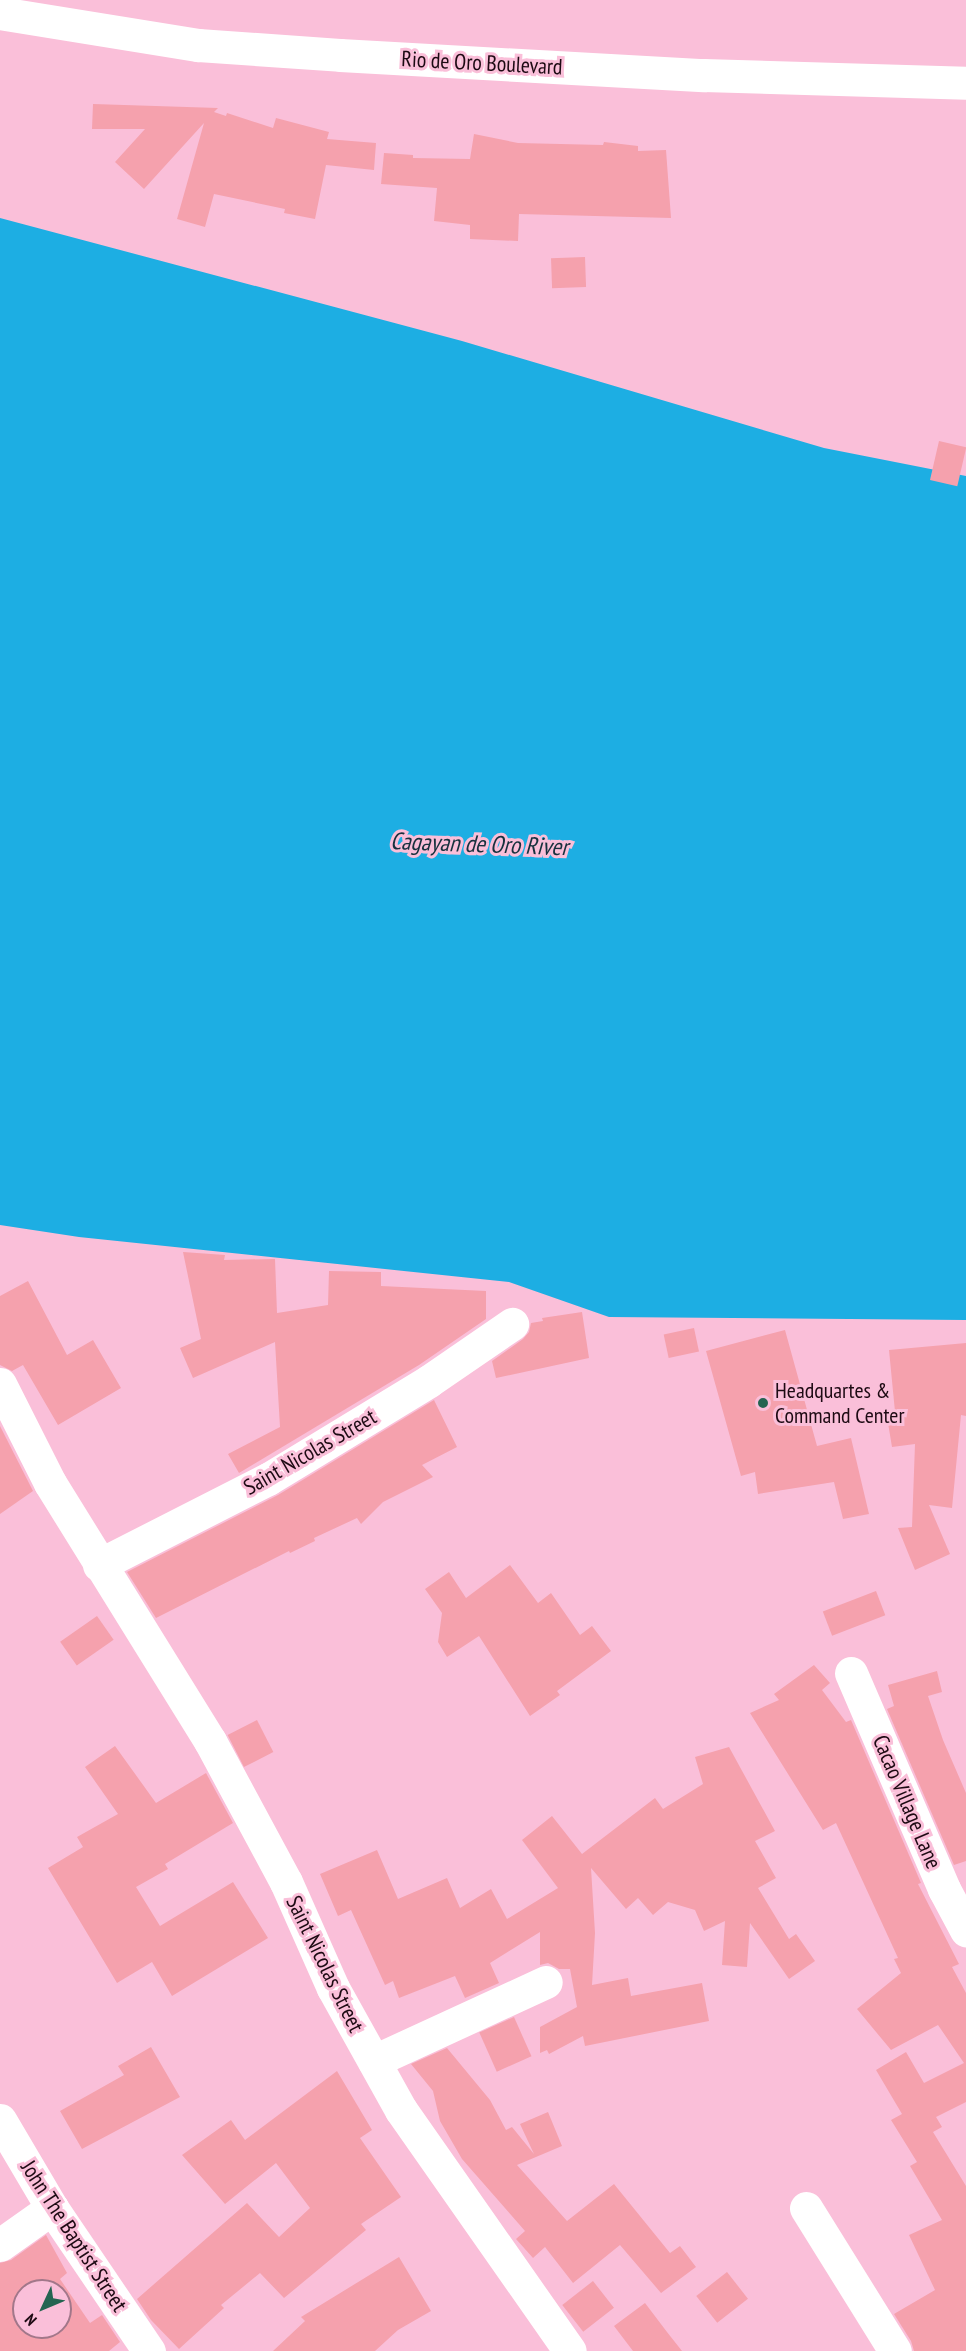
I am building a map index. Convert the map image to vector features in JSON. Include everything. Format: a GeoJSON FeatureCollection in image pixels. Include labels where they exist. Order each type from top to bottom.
{"type":"FeatureCollection","features":[{"type":"Feature","properties":{"kind":"street","name":"Rio de Oro Boulevard"},"geometry":{"type":"LineString","coordinates":[[0,13],[198,45],[328,55],[703,75],[966,83]]}},
{"type":"Feature","properties":{"kind":"street","name":"Saint Nicolas Street"},"geometry":{"type":"LineString","coordinates":[[99,1565],[268,1479],[429,1381],[512,1324]]}},
{"type":"Feature","properties":{"kind":"street","name":"Saint Nicolas Street"},"geometry":{"type":"LineString","coordinates":[[0,1384],[50,1483],[210,1742],[286,1882],[333,1988],[401,2110],[570,2351]]}},
{"type":"Feature","properties":{"kind":"street","name":"Cacao Village Lane"},"geometry":{"type":"LineString","coordinates":[[851,1672],[944,1889],[966,1930]]}},
{"type":"Feature","properties":{"kind":"street"},"geometry":{"type":"LineString","coordinates":[[374,2061],[546,1982]]}},
{"type":"Feature","properties":{"kind":"street","name":"John The Baptist Street"},"geometry":{"type":"LineString","coordinates":[[0,2120],[51,2208],[149,2351]]}},
{"type":"Feature","properties":{"kind":"street"},"geometry":{"type":"LineString","coordinates":[[0,2245],[51,2208]]}},
{"type":"Feature","properties":{"kind":"street"},"geometry":{"type":"LineString","coordinates":[[806,2208],[895,2351]]}},
{"type":"Feature","properties":{"kind":"water","name":"Cagayan de Oro River"},"geometry":{"type":"Polygon","coordinates":[[[0,218],[462,341],[824,448],[966,476],[966,1320],[609,1317],[509,1282],[79,1237],[0,1225],[0,218]]]}},
{"type":"Feature","properties":{"kind":"building"},"geometry":{"type":"Polygon","coordinates":[[[93,104],[218,108],[214,112],[226,116],[227,113],[273,128],[276,118],[329,132],[327,139],[376,143],[374,170],[326,165],[315,219],[284,213],[285,209],[214,194],[205,227],[177,219],[204,123],[144,189],[115,162],[145,129],[92,129],[93,104]]]}},
{"type":"Feature","properties":{"kind":"building"},"geometry":{"type":"Polygon","coordinates":[[[474,134],[518,143],[603,145],[604,142],[638,146],[638,151],[666,150],[671,218],[519,214],[518,241],[470,239],[470,225],[434,221],[437,188],[381,184],[384,153],[413,155],[413,158],[470,159],[474,134]]]}},
{"type":"Feature","properties":{"kind":"building"},"geometry":{"type":"Polygon","coordinates":[[[585,257],[586,287],[552,288],[551,258],[585,257]]]}},
{"type":"Feature","properties":{"kind":"building"},"geometry":{"type":"Polygon","coordinates":[[[939,441],[966,447],[957,486],[930,480],[939,441]]]}},
{"type":"Feature","properties":{"kind":"building"},"geometry":{"type":"Polygon","coordinates":[[[183,1252],[225,1255],[224,1260],[275,1259],[277,1313],[328,1305],[329,1271],[381,1272],[381,1286],[486,1291],[486,1319],[419,1365],[239,1473],[228,1454],[280,1427],[275,1342],[193,1378],[180,1348],[201,1339],[183,1252]]]}},
{"type":"Feature","properties":{"kind":"building"},"geometry":{"type":"Polygon","coordinates":[[[28,1281],[67,1355],[93,1340],[121,1388],[58,1425],[23,1365],[12,1371],[0,1365],[0,1296],[28,1281]]]}},
{"type":"Feature","properties":{"kind":"building"},"geometry":{"type":"Polygon","coordinates":[[[582,1312],[589,1358],[496,1378],[492,1361],[523,1339],[529,1332],[531,1323],[543,1321],[542,1318],[582,1312]]]}},
{"type":"Feature","properties":{"kind":"building"},"geometry":{"type":"Polygon","coordinates":[[[694,1328],[699,1351],[669,1358],[664,1334],[694,1328]]]}},
{"type":"Feature","properties":{"kind":"building","name":"Headquartes & Command Center"},"geometry":{"type":"Polygon","coordinates":[[[785,1330],[817,1446],[851,1438],[869,1514],[843,1519],[834,1482],[758,1494],[755,1472],[741,1476],[706,1351],[785,1330]]]}},
{"type":"Feature","properties":{"kind":"building"},"geometry":{"type":"Polygon","coordinates":[[[966,1343],[966,1416],[961,1415],[952,1508],[929,1505],[950,1554],[915,1570],[898,1528],[912,1527],[915,1444],[892,1447],[888,1423],[896,1422],[889,1350],[966,1343]]]}},
{"type":"Feature","properties":{"kind":"building"},"geometry":{"type":"Polygon","coordinates":[[[434,1400],[457,1447],[422,1465],[433,1477],[383,1502],[361,1524],[357,1518],[314,1538],[315,1541],[290,1553],[289,1551],[156,1618],[127,1572],[278,1495],[434,1400]]]}},
{"type":"Feature","properties":{"kind":"building"},"geometry":{"type":"Polygon","coordinates":[[[0,1426],[33,1491],[0,1514],[0,1426]]]}},
{"type":"Feature","properties":{"kind":"building"},"geometry":{"type":"Polygon","coordinates":[[[510,1565],[538,1603],[551,1593],[580,1635],[592,1626],[611,1651],[557,1691],[560,1695],[530,1716],[479,1636],[447,1657],[438,1642],[442,1613],[425,1589],[449,1572],[466,1598],[510,1565]]]}},
{"type":"Feature","properties":{"kind":"building"},"geometry":{"type":"Polygon","coordinates":[[[876,1591],[885,1615],[832,1636],[823,1611],[876,1591]]]}},
{"type":"Feature","properties":{"kind":"building"},"geometry":{"type":"Polygon","coordinates":[[[97,1616],[114,1640],[77,1666],[60,1642],[97,1616]]]}},
{"type":"Feature","properties":{"kind":"building"},"geometry":{"type":"Polygon","coordinates":[[[814,1665],[830,1683],[822,1690],[846,1722],[851,1720],[921,1883],[918,1884],[959,1964],[952,1967],[966,1993],[966,2102],[936,2117],[942,2127],[933,2132],[966,2186],[966,2351],[914,2351],[911,2341],[894,2314],[935,2290],[909,2235],[942,2220],[910,2166],[917,2162],[891,2120],[902,2114],[876,2070],[906,2052],[924,2083],[964,2063],[938,2025],[891,2050],[857,2009],[901,1973],[894,1959],[898,1958],[836,1823],[823,1830],[750,1713],[779,1700],[774,1694],[814,1665]]]}},
{"type":"Feature","properties":{"kind":"building"},"geometry":{"type":"Polygon","coordinates":[[[937,1671],[942,1692],[928,1696],[943,1740],[966,1793],[966,1861],[954,1865],[887,1709],[894,1706],[888,1685],[937,1671]]]}},
{"type":"Feature","properties":{"kind":"building"},"geometry":{"type":"Polygon","coordinates":[[[257,1720],[273,1752],[244,1767],[228,1735],[257,1720]]]}},
{"type":"Feature","properties":{"kind":"building"},"geometry":{"type":"Polygon","coordinates":[[[115,1746],[156,1803],[206,1773],[233,1823],[165,1864],[168,1869],[136,1887],[160,1926],[233,1882],[268,1938],[172,1996],[152,1962],[117,1983],[48,1868],[83,1847],[77,1837],[118,1814],[85,1767],[115,1746]]]}},
{"type":"Feature","properties":{"kind":"building"},"geometry":{"type":"Polygon","coordinates":[[[729,1747],[775,1831],[755,1841],[776,1878],[758,1888],[789,1939],[796,1934],[815,1961],[789,1979],[750,1923],[747,1967],[722,1965],[725,1921],[704,1931],[695,1910],[668,1902],[653,1915],[638,1898],[626,1909],[591,1868],[595,1933],[592,1985],[628,1978],[631,1996],[702,1983],[709,2021],[585,2046],[583,2036],[549,2054],[547,2050],[540,2053],[540,2027],[577,2007],[570,1969],[559,1969],[548,1963],[540,1965],[540,1932],[490,1963],[499,1983],[465,1998],[455,1976],[399,1998],[393,1981],[385,1985],[351,1910],[338,1916],[320,1874],[377,1850],[398,1899],[447,1878],[460,1908],[491,1889],[507,1919],[558,1888],[522,1840],[552,1816],[582,1854],[655,1798],[663,1809],[703,1784],[695,1757],[729,1747]]]}},
{"type":"Feature","properties":{"kind":"building"},"geometry":{"type":"Polygon","coordinates":[[[514,2017],[531,2056],[497,2072],[479,2032],[514,2017]]]}},
{"type":"Feature","properties":{"kind":"building"},"geometry":{"type":"Polygon","coordinates":[[[151,2047],[180,2097],[82,2149],[60,2111],[124,2075],[118,2066],[151,2047]]]}},
{"type":"Feature","properties":{"kind":"building"},"geometry":{"type":"Polygon","coordinates":[[[447,2048],[490,2100],[506,2130],[512,2127],[534,2154],[520,2124],[548,2112],[562,2146],[517,2165],[567,2221],[614,2184],[670,2253],[680,2246],[696,2267],[661,2293],[620,2245],[573,2283],[545,2247],[533,2258],[516,2239],[525,2231],[462,2159],[440,2121],[433,2091],[411,2064],[447,2048]]]}},
{"type":"Feature","properties":{"kind":"building"},"geometry":{"type":"Polygon","coordinates":[[[337,2071],[372,2130],[360,2138],[401,2197],[361,2224],[366,2230],[284,2298],[260,2273],[221,2305],[224,2308],[179,2349],[151,2320],[137,2299],[247,2203],[279,2237],[310,2208],[276,2163],[225,2204],[182,2155],[231,2120],[245,2140],[337,2071]]]}},
{"type":"Feature","properties":{"kind":"building"},"geometry":{"type":"Polygon","coordinates":[[[46,2235],[67,2273],[60,2279],[12,2279],[12,2339],[72,2339],[72,2297],[90,2323],[102,2315],[120,2342],[109,2351],[0,2351],[0,2263],[11,2260],[46,2235]]]}},
{"type":"Feature","properties":{"kind":"building"},"geometry":{"type":"Polygon","coordinates":[[[399,2257],[431,2311],[398,2330],[375,2351],[273,2351],[305,2321],[301,2317],[399,2257]]]}},
{"type":"Feature","properties":{"kind":"building"},"geometry":{"type":"Polygon","coordinates":[[[727,2272],[748,2299],[717,2323],[696,2296],[727,2272]]]}},
{"type":"Feature","properties":{"kind":"building"},"geometry":{"type":"Polygon","coordinates":[[[593,2281],[614,2308],[583,2332],[562,2305],[593,2281]]]}},
{"type":"Feature","properties":{"kind":"building"},"geometry":{"type":"Polygon","coordinates":[[[645,2303],[682,2351],[633,2351],[614,2326],[645,2303]]]}},
{"type":"Feature","properties":{"kind":"place","name":"Headquartes & Command Center"},"geometry":{"type":"Point","coordinates":[763,1403]}}]}
